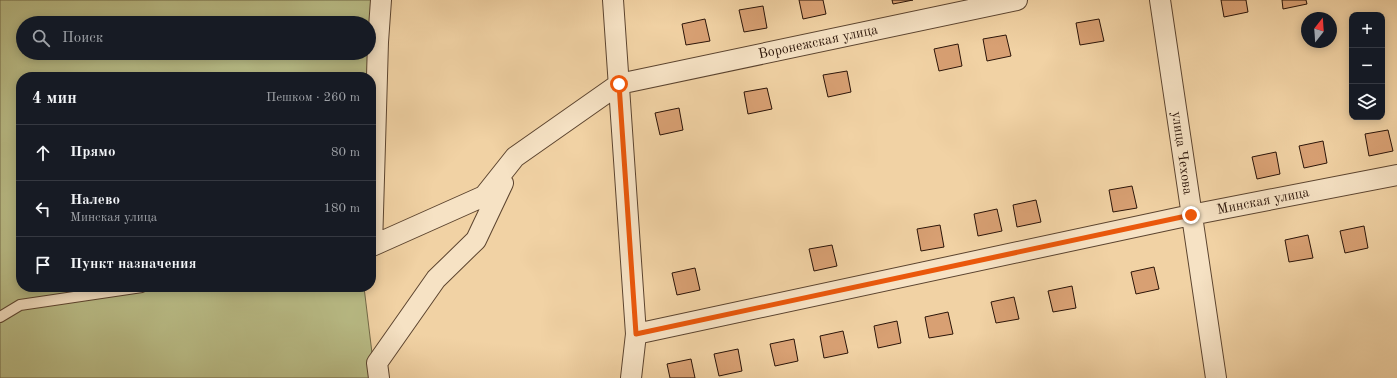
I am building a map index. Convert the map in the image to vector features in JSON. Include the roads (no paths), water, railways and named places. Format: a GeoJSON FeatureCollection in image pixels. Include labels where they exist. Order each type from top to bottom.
{"type":"FeatureCollection","features":[{"type":"Feature","properties":{"kind":"street"},"geometry":{"type":"LineString","coordinates":[[376,110],[381,0]]}},
{"type":"Feature","properties":{"kind":"street"},"geometry":{"type":"LineString","coordinates":[[613,0],[636,334],[631,378]]}},
{"type":"Feature","properties":{"kind":"street","name":"Воронежская улица"},"geometry":{"type":"LineString","coordinates":[[619,84],[1017,0]]}},
{"type":"Feature","properties":{"kind":"street","name":"улица Чехова"},"geometry":{"type":"LineString","coordinates":[[1160,0],[1216,378]]}},
{"type":"Feature","properties":{"kind":"street"},"geometry":{"type":"LineString","coordinates":[[376,244],[484,196],[515,156],[619,84]]}},
{"type":"Feature","properties":{"kind":"street"},"geometry":{"type":"LineString","coordinates":[[379,378],[377,363],[436,279],[476,240],[515,156]]}},
{"type":"Feature","properties":{"kind":"street","name":"Минская улица"},"geometry":{"type":"LineString","coordinates":[[636,334],[1191,215],[1397,175]]}},
{"type":"Feature","properties":{"kind":"lane"},"geometry":{"type":"LineString","coordinates":[[0,316],[20,305],[108,292]]}}]}
